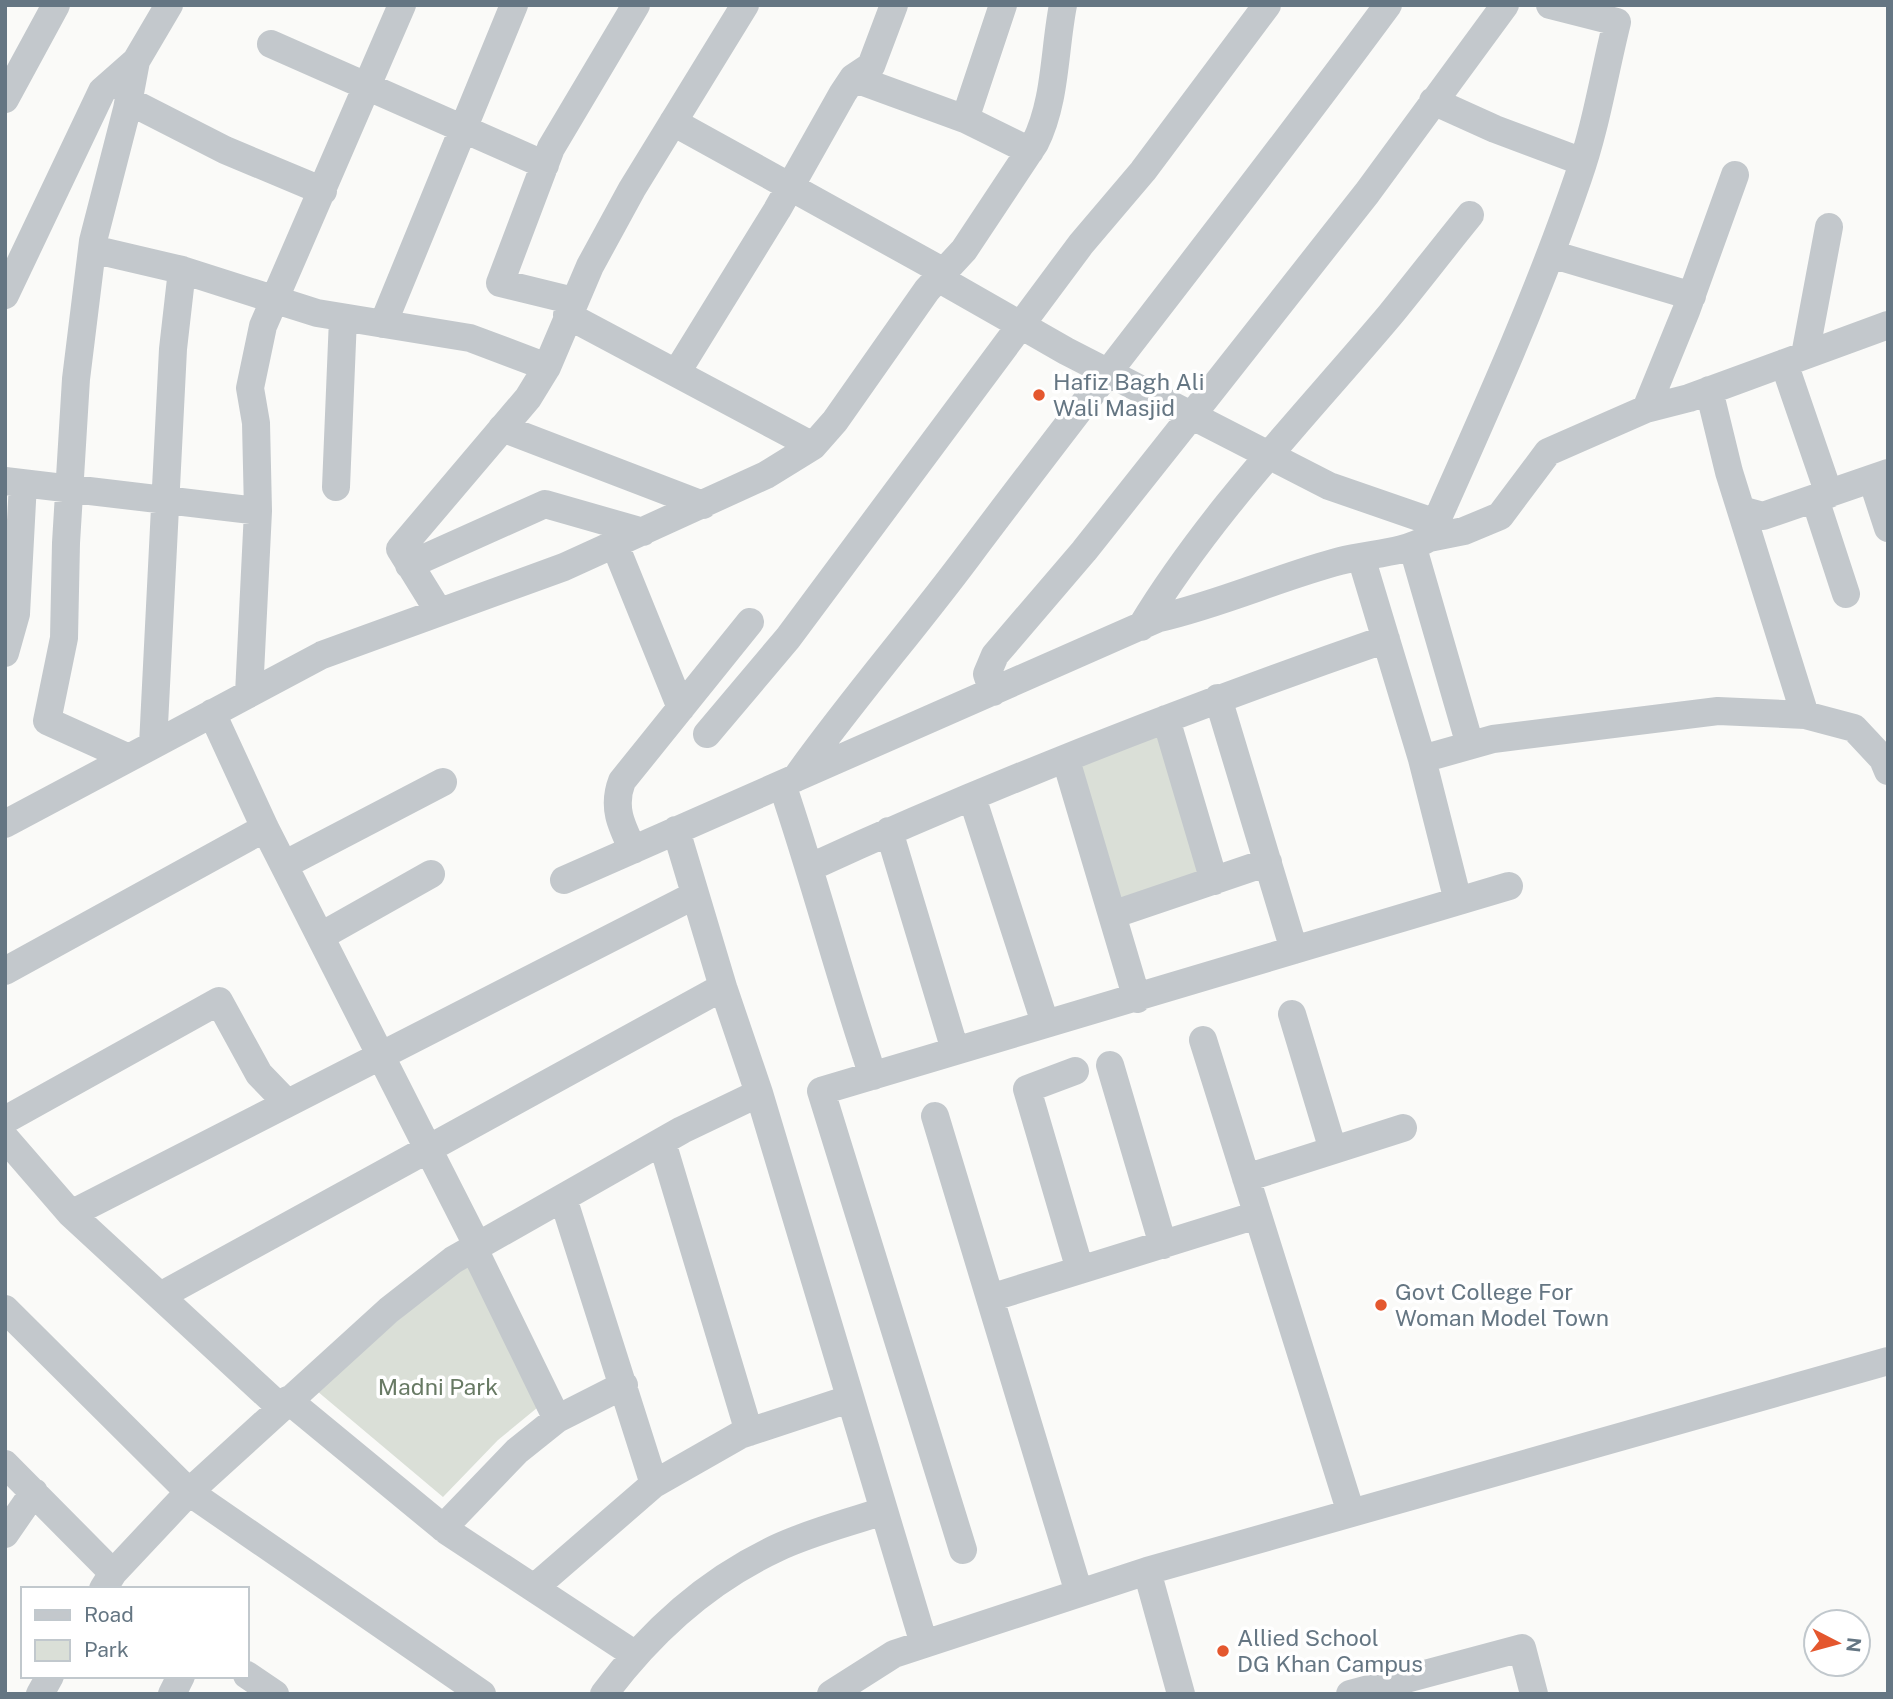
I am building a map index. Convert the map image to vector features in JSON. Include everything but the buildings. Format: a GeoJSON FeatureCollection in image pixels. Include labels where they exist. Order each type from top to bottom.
{"type":"FeatureCollection","features":[{"type":"Feature","properties":{"kind":"street"},"geometry":{"type":"LineString","coordinates":[[5,99],[56,5]]}},
{"type":"Feature","properties":{"kind":"street"},"geometry":{"type":"LineString","coordinates":[[5,295],[102,91],[136,61],[169,5]]}},
{"type":"Feature","properties":{"kind":"street"},"geometry":{"type":"LineString","coordinates":[[249,694],[258,511],[256,423],[250,388],[263,326],[402,5]]}},
{"type":"Feature","properties":{"kind":"street"},"geometry":{"type":"LineString","coordinates":[[383,324],[514,5]]}},
{"type":"Feature","properties":{"kind":"street"},"geometry":{"type":"LineString","coordinates":[[636,5],[583,92],[545,165],[500,283],[570,308],[677,372],[813,446]]}},
{"type":"Feature","properties":{"kind":"street"},"geometry":{"type":"LineString","coordinates":[[439,612],[400,549],[528,398],[547,367],[570,308],[626,200],[745,5]]}},
{"type":"Feature","properties":{"kind":"street"},"geometry":{"type":"LineString","coordinates":[[677,372],[853,78],[871,65],[894,5]]}},
{"type":"Feature","properties":{"kind":"street"},"geometry":{"type":"LineString","coordinates":[[965,119],[1003,5]]}},
{"type":"Feature","properties":{"kind":"street"},"geometry":{"type":"LineString","coordinates":[[5,824],[322,655],[565,568],[766,475],[813,446],[835,421],[941,275],[964,250],[1030,151],[1044,125],[1063,5]]}},
{"type":"Feature","properties":{"kind":"street"},"geometry":{"type":"LineString","coordinates":[[707,734],[788,638],[862,534],[1021,327],[1081,244],[1143,171],[1267,5]]}},
{"type":"Feature","properties":{"kind":"street"},"geometry":{"type":"LineString","coordinates":[[788,781],[1108,372],[1388,5]]}},
{"type":"Feature","properties":{"kind":"street"},"geometry":{"type":"LineString","coordinates":[[993,692],[987,674],[995,655],[1068,570],[1367,193],[1505,5]]}},
{"type":"Feature","properties":{"kind":"street"},"geometry":{"type":"LineString","coordinates":[[1470,745],[1426,536],[1551,254],[1583,162],[1605,84],[1616,22],[1550,5]]}},
{"type":"Feature","properties":{"kind":"street"},"geometry":{"type":"LineString","coordinates":[[271,44],[545,165]]}},
{"type":"Feature","properties":{"kind":"street"},"geometry":{"type":"LineString","coordinates":[[136,61],[129,101],[92,250],[76,379],[64,638],[47,721],[141,751]]}},
{"type":"Feature","properties":{"kind":"street"},"geometry":{"type":"LineString","coordinates":[[853,78],[965,119],[1030,151]]}},
{"type":"Feature","properties":{"kind":"street"},"geometry":{"type":"LineString","coordinates":[[129,101],[225,150],[323,191]]}},
{"type":"Feature","properties":{"kind":"street"},"geometry":{"type":"LineString","coordinates":[[1433,101],[1495,129],[1583,162]]}},
{"type":"Feature","properties":{"kind":"street"},"geometry":{"type":"LineString","coordinates":[[673,122],[790,185],[941,275],[1021,327],[1426,536]]}},
{"type":"Feature","properties":{"kind":"street"},"geometry":{"type":"LineString","coordinates":[[1646,409],[1692,296],[1735,175]]}},
{"type":"Feature","properties":{"kind":"street"},"geometry":{"type":"LineString","coordinates":[[1141,628],[1165,588],[1269,455],[1390,314],[1470,215]]}},
{"type":"Feature","properties":{"kind":"street"},"geometry":{"type":"LineString","coordinates":[[1829,227],[1795,359],[1822,496],[1846,594]]}},
{"type":"Feature","properties":{"kind":"street"},"geometry":{"type":"LineString","coordinates":[[92,250],[183,270],[343,318],[470,338],[547,367]]}},
{"type":"Feature","properties":{"kind":"street"},"geometry":{"type":"LineString","coordinates":[[1551,254],[1692,296]]}},
{"type":"Feature","properties":{"kind":"street"},"geometry":{"type":"LineString","coordinates":[[141,751],[165,500],[173,349],[183,270]]}},
{"type":"Feature","properties":{"kind":"street"},"geometry":{"type":"LineString","coordinates":[[336,487],[343,318]]}},
{"type":"Feature","properties":{"kind":"street"},"geometry":{"type":"LineString","coordinates":[[564,880],[1141,628],[1158,618],[1199,609],[1248,589],[1426,536],[1464,531],[1500,516],[1548,452],[1646,409],[1709,390],[1888,325]]}},
{"type":"Feature","properties":{"kind":"street"},"geometry":{"type":"LineString","coordinates":[[1709,390],[1741,510],[1805,715]]}},
{"type":"Feature","properties":{"kind":"street"},"geometry":{"type":"LineString","coordinates":[[502,428],[703,505]]}},
{"type":"Feature","properties":{"kind":"street"},"geometry":{"type":"LineString","coordinates":[[1741,510],[1763,516],[1880,476],[1888,528]]}},
{"type":"Feature","properties":{"kind":"street"},"geometry":{"type":"LineString","coordinates":[[5,653],[16,614],[14,482],[258,511]]}},
{"type":"Feature","properties":{"kind":"street"},"geometry":{"type":"LineString","coordinates":[[409,565],[545,504],[643,532]]}},
{"type":"Feature","properties":{"kind":"street"},"geometry":{"type":"LineString","coordinates":[[615,545],[681,708]]}},
{"type":"Feature","properties":{"kind":"street"},"geometry":{"type":"LineString","coordinates":[[1361,557],[1422,759],[1458,901]]}},
{"type":"Feature","properties":{"kind":"street"},"geometry":{"type":"LineString","coordinates":[[633,850],[617,816],[617,795],[622,781],[750,622]]}},
{"type":"Feature","properties":{"kind":"street"},"geometry":{"type":"LineString","coordinates":[[811,867],[889,831],[1218,698],[1386,639]]}},
{"type":"Feature","properties":{"kind":"street"},"geometry":{"type":"LineString","coordinates":[[1218,698],[1294,950]]}},
{"type":"Feature","properties":{"kind":"street"},"geometry":{"type":"LineString","coordinates":[[1422,759],[1493,739],[1718,711],[1805,715],[1854,728],[1883,759],[1888,771]]}},
{"type":"Feature","properties":{"kind":"street"},"geometry":{"type":"LineString","coordinates":[[212,713],[265,828],[429,1149],[557,1419]]}},
{"type":"Feature","properties":{"kind":"street"},"geometry":{"type":"LineString","coordinates":[[1166,719],[1214,881]]}},
{"type":"Feature","properties":{"kind":"street"},"geometry":{"type":"LineString","coordinates":[[1066,760],[1137,999]]}},
{"type":"Feature","properties":{"kind":"street"},"geometry":{"type":"LineString","coordinates":[[788,781],[841,982],[873,1076]]}},
{"type":"Feature","properties":{"kind":"street"},"geometry":{"type":"LineString","coordinates":[[284,865],[443,782]]}},
{"type":"Feature","properties":{"kind":"street"},"geometry":{"type":"LineString","coordinates":[[972,797],[1045,1023]]}},
{"type":"Feature","properties":{"kind":"street"},"geometry":{"type":"LineString","coordinates":[[5,971],[265,828]]}},
{"type":"Feature","properties":{"kind":"street"},"geometry":{"type":"LineString","coordinates":[[676,830],[723,987],[759,1093],[924,1644]]}},
{"type":"Feature","properties":{"kind":"street"},"geometry":{"type":"LineString","coordinates":[[889,831],[955,1050]]}},
{"type":"Feature","properties":{"kind":"street"},"geometry":{"type":"LineString","coordinates":[[1112,915],[1268,862]]}},
{"type":"Feature","properties":{"kind":"street"},"geometry":{"type":"LineString","coordinates":[[321,936],[431,874]]}},
{"type":"Feature","properties":{"kind":"street"},"geometry":{"type":"LineString","coordinates":[[963,1550],[821,1091],[1045,1023],[1137,999],[1508,886]]}},
{"type":"Feature","properties":{"kind":"street"},"geometry":{"type":"LineString","coordinates":[[71,1214],[695,895]]}},
{"type":"Feature","properties":{"kind":"street"},"geometry":{"type":"LineString","coordinates":[[162,1295],[723,987]]}},
{"type":"Feature","properties":{"kind":"street"},"geometry":{"type":"LineString","coordinates":[[5,1120],[219,1001],[259,1074],[287,1103]]}},
{"type":"Feature","properties":{"kind":"street"},"geometry":{"type":"LineString","coordinates":[[1292,1014],[1333,1150]]}},
{"type":"Feature","properties":{"kind":"street"},"geometry":{"type":"LineString","coordinates":[[1203,1041],[1351,1513]]}},
{"type":"Feature","properties":{"kind":"street"},"geometry":{"type":"LineString","coordinates":[[1110,1065],[1163,1245]]}},
{"type":"Feature","properties":{"kind":"street"},"geometry":{"type":"LineString","coordinates":[[1075,1072],[1027,1089],[1080,1270]]}},
{"type":"Feature","properties":{"kind":"street"},"geometry":{"type":"LineString","coordinates":[[5,1464],[34,1492],[108,1581],[189,1492],[389,1310],[453,1260],[662,1142],[759,1093]]}},
{"type":"Feature","properties":{"kind":"street"},"geometry":{"type":"LineString","coordinates":[[935,1116],[1079,1593]]}},
{"type":"Feature","properties":{"kind":"street"},"geometry":{"type":"LineString","coordinates":[[1246,1178],[1403,1128]]}},
{"type":"Feature","properties":{"kind":"street"},"geometry":{"type":"LineString","coordinates":[[5,1138],[71,1214],[284,1404],[443,1528],[634,1654]]}},
{"type":"Feature","properties":{"kind":"street"},"geometry":{"type":"LineString","coordinates":[[662,1142],[749,1432]]}},
{"type":"Feature","properties":{"kind":"street"},"geometry":{"type":"LineString","coordinates":[[563,1198],[654,1484]]}},
{"type":"Feature","properties":{"kind":"street"},"geometry":{"type":"LineString","coordinates":[[990,1298],[1257,1215]]}},
{"type":"Feature","properties":{"kind":"street"},"geometry":{"type":"LineString","coordinates":[[5,1309],[189,1492],[482,1694]]}},
{"type":"Feature","properties":{"kind":"street"},"geometry":{"type":"LineString","coordinates":[[831,1694],[894,1654],[1147,1571],[1888,1362]]}},
{"type":"Feature","properties":{"kind":"street"},"geometry":{"type":"LineString","coordinates":[[443,1528],[517,1451],[557,1419],[624,1385]]}},
{"type":"Feature","properties":{"kind":"street"},"geometry":{"type":"LineString","coordinates":[[534,1588],[654,1484],[749,1432],[849,1399]]}},
{"type":"Feature","properties":{"kind":"street"},"geometry":{"type":"LineString","coordinates":[[5,1534],[34,1492]]}},
{"type":"Feature","properties":{"kind":"street"},"geometry":{"type":"LineString","coordinates":[[604,1694],[634,1654],[676,1612],[727,1574],[779,1547],[883,1511]]}},
{"type":"Feature","properties":{"kind":"street"},"geometry":{"type":"LineString","coordinates":[[1147,1571],[1181,1694]]}},
{"type":"Feature","properties":{"kind":"street"},"geometry":{"type":"LineString","coordinates":[[1350,1694],[1402,1687],[1522,1648],[1534,1694]]}},
{"type":"Feature","properties":{"kind":"street"},"geometry":{"type":"LineString","coordinates":[[248,1676],[275,1694]]}},
{"type":"Feature","properties":{"kind":"street"},"geometry":{"type":"LineString","coordinates":[[40,1694],[49,1678]]}},
{"type":"Feature","properties":{"kind":"street"},"geometry":{"type":"LineString","coordinates":[[172,1694],[180,1678]]}},
{"type":"Feature","properties":{"kind":"green space"},"geometry":{"type":"Polygon","coordinates":[[[1163,732],[1205,876],[1119,903],[1074,766],[1163,732]]]}},
{"type":"Feature","properties":{"kind":"green space","name":"Madni Park"},"geometry":{"type":"Polygon","coordinates":[[[466,1261],[543,1403],[498,1440],[443,1497],[317,1391],[466,1261]]]}},
{"type":"Feature","properties":{"kind":"place","name":"Hafiz Bagh Ali Wali Masjid"},"geometry":{"type":"Point","coordinates":[1039,395]}},
{"type":"Feature","properties":{"kind":"place","name":"Govt College For Woman Model Town"},"geometry":{"type":"Point","coordinates":[1381,1305]}},
{"type":"Feature","properties":{"kind":"place","name":"Allied School DG Khan Campus"},"geometry":{"type":"Point","coordinates":[1223,1651]}}]}
